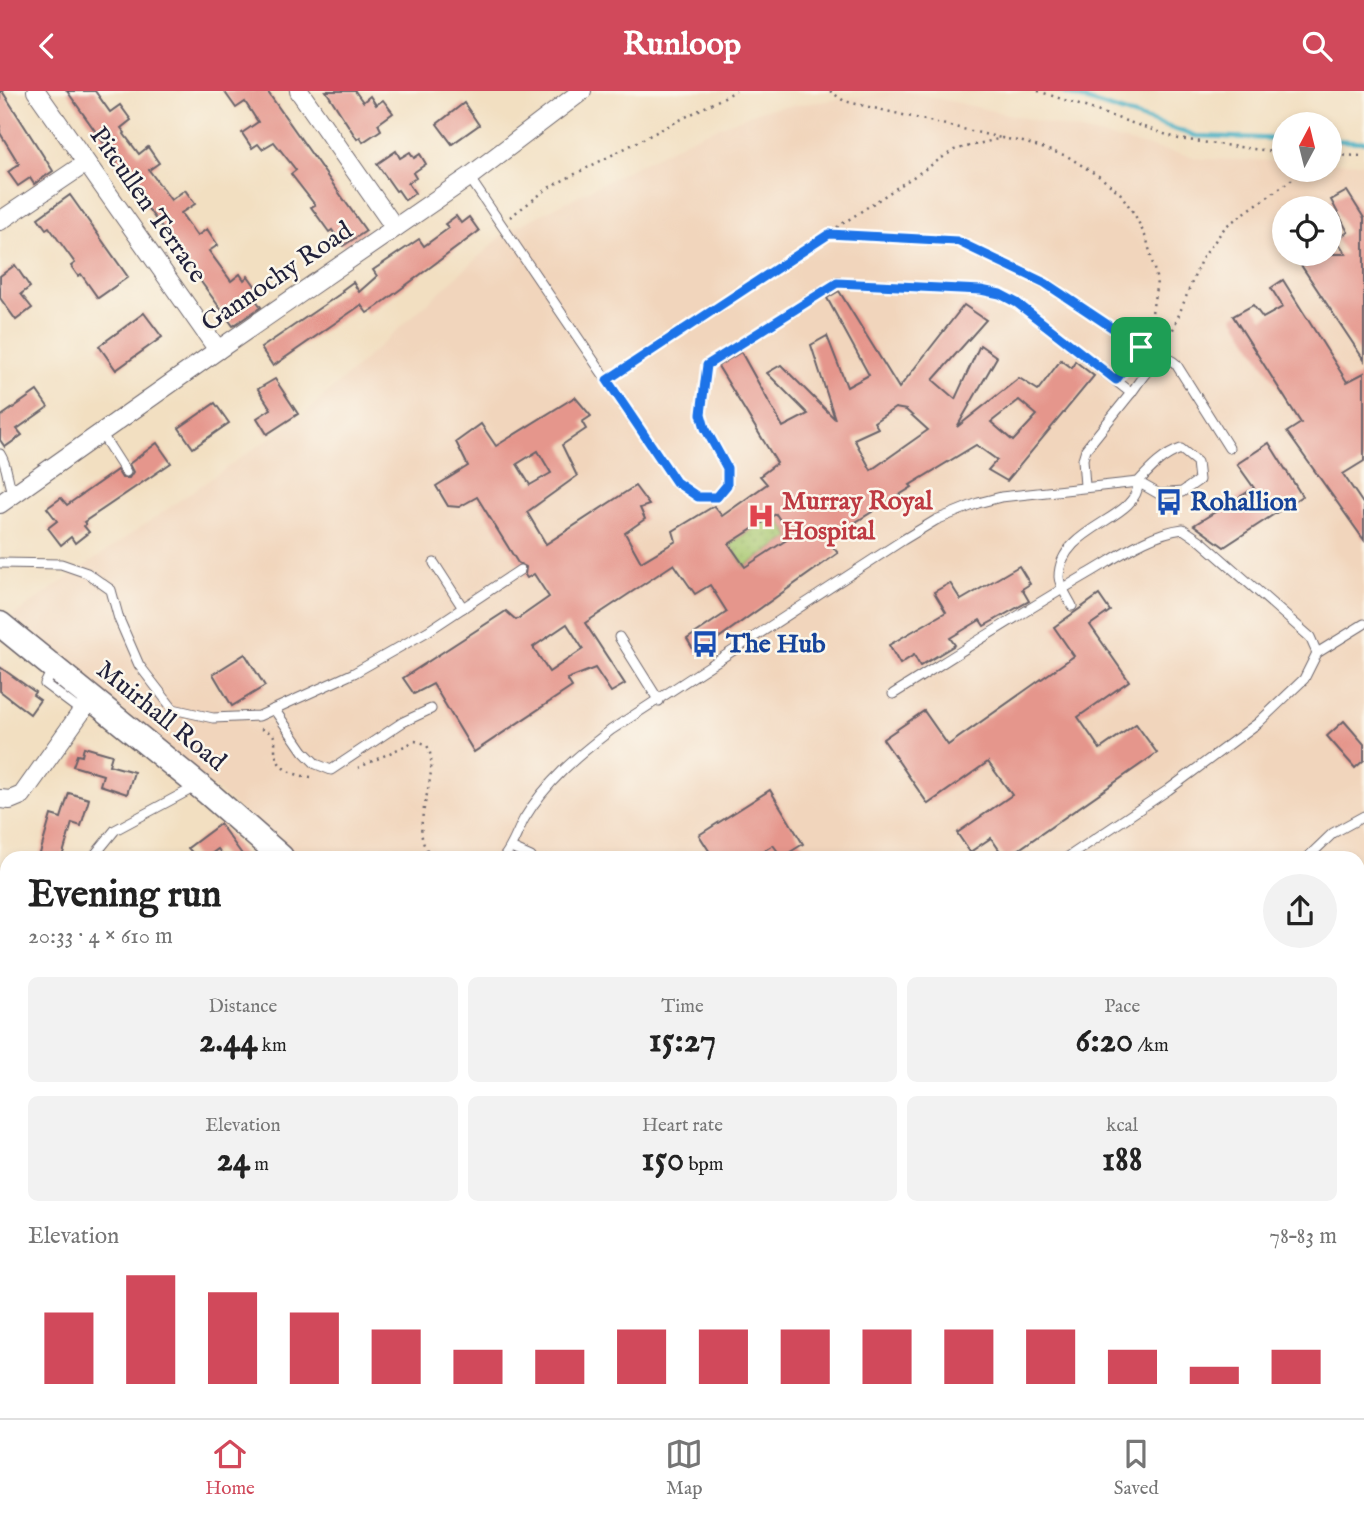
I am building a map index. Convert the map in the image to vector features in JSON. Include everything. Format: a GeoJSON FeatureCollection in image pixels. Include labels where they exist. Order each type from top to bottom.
{"type":"FeatureCollection","features":[{"type":"Feature","properties":{"kind":"street","name":"Pitcullen Terrace"},"geometry":{"type":"LineString","coordinates":[[36,91],[218,349]]}},
{"type":"Feature","properties":{"kind":"street"},"geometry":{"type":"LineString","coordinates":[[299,91],[395,228]]}},
{"type":"Feature","properties":{"kind":"street","name":"Gannochy Road"},"geometry":{"type":"LineString","coordinates":[[6,500],[218,349],[469,177],[582,91]]}},
{"type":"Feature","properties":{"kind":"street"},"geometry":{"type":"LineString","coordinates":[[0,221],[86,163]]}},
{"type":"Feature","properties":{"kind":"street","name":"Muirhall Road"},"geometry":{"type":"LineString","coordinates":[[0,624],[54,666],[87,704],[199,785],[274,851]]}},
{"type":"Feature","properties":{"kind":"street"},"geometry":{"type":"LineString","coordinates":[[0,799],[10,800],[22,795],[87,704]]}},
{"type":"Feature","properties":{"kind":"lane"},"geometry":{"type":"LineString","coordinates":[[469,177],[676,482],[698,497],[717,497],[727,485],[727,468],[705,428],[701,414],[707,365],[837,283],[981,290],[1000,294],[1017,303],[1131,393]]}},
{"type":"Feature","properties":{"kind":"lane"},"geometry":{"type":"LineString","coordinates":[[1085,486],[1083,459],[1086,449],[1161,358],[1170,359],[1176,364],[1229,448]]}},
{"type":"Feature","properties":{"kind":"lane"},"geometry":{"type":"LineString","coordinates":[[101,433],[127,472]]}},
{"type":"Feature","properties":{"kind":"lane"},"geometry":{"type":"LineString","coordinates":[[509,851],[524,820],[557,775],[577,756],[611,730],[936,520],[1001,497],[1085,486],[1138,482],[1159,494],[1182,492],[1199,480],[1197,462],[1181,449],[1168,454],[1138,482]]}},
{"type":"Feature","properties":{"kind":"lane"},"geometry":{"type":"LineString","coordinates":[[0,454],[6,462],[6,500]]}},
{"type":"Feature","properties":{"kind":"lane"},"geometry":{"type":"LineString","coordinates":[[1072,606],[1059,578],[1064,555],[1077,540],[1126,506],[1139,488],[1138,482]]}},
{"type":"Feature","properties":{"kind":"lane"},"geometry":{"type":"LineString","coordinates":[[893,694],[1064,588],[1166,531],[1183,529],[1202,542],[1310,637],[1317,653]]}},
{"type":"Feature","properties":{"kind":"lane"},"geometry":{"type":"LineString","coordinates":[[0,563],[61,563],[87,573],[111,590],[119,619],[139,665],[173,709],[213,718],[259,716],[354,673],[428,631],[520,570]]}},
{"type":"Feature","properties":{"kind":"lane"},"geometry":{"type":"LineString","coordinates":[[434,563],[463,608]]}},
{"type":"Feature","properties":{"kind":"lane"},"geometry":{"type":"LineString","coordinates":[[1077,851],[1168,790],[1258,723],[1304,679],[1317,653],[1364,624]]}},
{"type":"Feature","properties":{"kind":"lane"},"geometry":{"type":"LineString","coordinates":[[619,637],[659,701]]}},
{"type":"Feature","properties":{"kind":"lane"},"geometry":{"type":"LineString","coordinates":[[274,709],[303,751],[316,764],[331,770],[402,722],[431,709]]}},
{"type":"Feature","properties":{"kind":"lane"},"geometry":{"type":"LineString","coordinates":[[98,851],[115,830],[199,785]]}},
{"type":"Feature","properties":{"kind":"lane"},"geometry":{"type":"LineString","coordinates":[[1314,851],[1333,833],[1364,816]]}},
{"type":"Feature","properties":{"kind":"lane"},"geometry":{"type":"LineString","coordinates":[[511,848],[518,851]]}},
{"type":"Feature","properties":{"kind":"path"},"geometry":{"type":"LineString","coordinates":[[500,224],[551,187],[736,91]]}},
{"type":"Feature","properties":{"kind":"path"},"geometry":{"type":"LineString","coordinates":[[830,91],[844,101],[1023,142],[1067,156],[1120,193],[1147,240],[1157,281],[1152,313],[1141,347],[1116,380]]}},
{"type":"Feature","properties":{"kind":"path"},"geometry":{"type":"LineString","coordinates":[[1038,91],[1179,139],[1272,151]]}},
{"type":"Feature","properties":{"kind":"path"},"geometry":{"type":"LineString","coordinates":[[607,380],[954,150],[1002,138]]}},
{"type":"Feature","properties":{"kind":"path"},"geometry":{"type":"LineString","coordinates":[[1342,155],[1364,156]]}},
{"type":"Feature","properties":{"kind":"path"},"geometry":{"type":"LineString","coordinates":[[1161,358],[1201,260],[1226,226],[1288,182]]}},
{"type":"Feature","properties":{"kind":"path"},"geometry":{"type":"LineString","coordinates":[[829,234],[957,241],[1045,283],[1141,347]]}},
{"type":"Feature","properties":{"kind":"path"},"geometry":{"type":"LineString","coordinates":[[244,716],[261,729],[272,733],[276,739],[276,760],[281,767],[294,775],[314,777]]}},
{"type":"Feature","properties":{"kind":"path"},"geometry":{"type":"LineString","coordinates":[[352,771],[415,741],[426,744],[433,758],[421,839],[426,851]]}},
{"type":"Feature","properties":{"kind":"shaded area","name":"Murray Royal Hospital"},"geometry":{"type":"Polygon","coordinates":[[[896,91],[906,91],[1203,159],[1272,161],[1272,182],[1342,182],[1342,162],[1364,163],[1364,851],[289,851],[11,617],[303,415],[506,232],[696,136],[762,110],[896,91]]]}},
{"type":"Feature","properties":{"kind":"green space"},"geometry":{"type":"Polygon","coordinates":[[[776,514],[791,537],[745,567],[729,544],[776,514]]]}},
{"type":"Feature","properties":{"kind":"building"},"geometry":{"type":"Polygon","coordinates":[[[0,91],[53,171],[34,184],[30,178],[18,186],[8,172],[19,164],[0,133],[0,91]]]}},
{"type":"Feature","properties":{"kind":"building"},"geometry":{"type":"Polygon","coordinates":[[[67,91],[95,91],[110,112],[120,105],[131,120],[121,128],[124,134],[139,154],[148,147],[159,163],[149,170],[171,200],[185,190],[195,204],[181,213],[197,236],[207,229],[218,245],[209,251],[231,281],[240,274],[244,280],[248,276],[258,290],[252,295],[261,307],[233,326],[115,163],[117,162],[67,91]]]}},
{"type":"Feature","properties":{"kind":"building"},"geometry":{"type":"Polygon","coordinates":[[[224,91],[267,91],[366,231],[343,246],[311,207],[315,205],[291,174],[296,170],[274,142],[262,149],[258,144],[252,148],[242,133],[258,122],[245,102],[236,108],[224,91]]]}},
{"type":"Feature","properties":{"kind":"building"},"geometry":{"type":"Polygon","coordinates":[[[326,91],[355,91],[363,102],[370,96],[376,105],[383,100],[393,113],[378,124],[381,130],[363,142],[360,137],[357,139],[326,91]]]}},
{"type":"Feature","properties":{"kind":"building"},"geometry":{"type":"Polygon","coordinates":[[[464,103],[479,125],[452,144],[437,124],[464,103]]]}},
{"type":"Feature","properties":{"kind":"building"},"geometry":{"type":"Polygon","coordinates":[[[396,151],[400,158],[410,152],[414,158],[420,154],[426,164],[413,173],[416,178],[408,183],[415,193],[405,200],[377,164],[396,151]]]}},
{"type":"Feature","properties":{"kind":"building"},"geometry":{"type":"Polygon","coordinates":[[[1347,191],[1364,218],[1364,360],[1302,266],[1342,266],[1342,254],[1346,254],[1342,248],[1342,236],[1348,232],[1342,221],[1342,196],[1338,196],[1347,191]]]}},
{"type":"Feature","properties":{"kind":"building"},"geometry":{"type":"Polygon","coordinates":[[[70,195],[128,277],[98,298],[81,274],[78,276],[71,266],[75,263],[49,227],[46,229],[38,218],[70,195]]]}},
{"type":"Feature","properties":{"kind":"building"},"geometry":{"type":"Polygon","coordinates":[[[456,216],[461,223],[469,217],[479,231],[378,306],[367,313],[361,305],[273,366],[261,348],[343,292],[342,290],[353,282],[359,292],[377,276],[373,270],[419,239],[424,246],[449,228],[445,224],[456,216]]]}},
{"type":"Feature","properties":{"kind":"building"},"geometry":{"type":"Polygon","coordinates":[[[15,265],[30,287],[21,294],[32,308],[16,320],[0,298],[0,276],[15,265]]]}},
{"type":"Feature","properties":{"kind":"building"},"geometry":{"type":"Polygon","coordinates":[[[1283,280],[1347,382],[1364,373],[1364,461],[1343,474],[1364,505],[1364,540],[1287,432],[1301,423],[1233,316],[1253,305],[1263,318],[1283,307],[1271,288],[1283,280]]]}},
{"type":"Feature","properties":{"kind":"building","name":"Murray Royal Hospital"},"geometry":{"type":"Polygon","coordinates":[[[839,291],[899,388],[964,305],[986,320],[933,380],[955,399],[980,345],[997,357],[957,427],[1019,378],[1038,390],[1061,360],[1072,368],[1075,361],[1094,376],[1007,481],[988,470],[997,460],[976,445],[827,540],[838,553],[696,654],[687,639],[727,612],[710,585],[695,594],[674,564],[585,623],[625,684],[611,692],[595,668],[567,679],[572,687],[474,752],[433,684],[414,694],[403,678],[506,611],[516,620],[549,597],[534,574],[527,578],[526,567],[518,563],[477,497],[459,507],[448,506],[436,486],[468,466],[456,442],[481,424],[496,446],[575,397],[591,416],[582,422],[586,429],[562,445],[577,476],[527,512],[546,544],[635,486],[649,505],[640,508],[645,519],[625,533],[641,562],[676,541],[673,531],[714,506],[722,516],[767,484],[760,476],[777,463],[718,366],[741,352],[783,427],[808,414],[767,373],[781,365],[835,419],[811,345],[827,336],[847,387],[869,375],[827,298],[839,291]],[[1019,400],[991,422],[1013,441],[1037,415],[1019,400]],[[895,408],[874,422],[878,428],[854,439],[871,470],[928,430],[906,410],[895,408]],[[538,451],[517,464],[530,485],[551,473],[538,451]],[[776,514],[729,544],[745,567],[791,537],[776,514]],[[567,624],[533,647],[549,672],[583,649],[567,624]]]}},
{"type":"Feature","properties":{"kind":"building"},"geometry":{"type":"Polygon","coordinates":[[[144,313],[162,337],[116,370],[99,346],[144,313]]]}},
{"type":"Feature","properties":{"kind":"building"},"geometry":{"type":"Polygon","coordinates":[[[275,379],[298,414],[267,434],[257,418],[271,409],[258,389],[275,379]]]}},
{"type":"Feature","properties":{"kind":"building"},"geometry":{"type":"Polygon","coordinates":[[[37,391],[48,407],[17,429],[22,435],[5,447],[0,440],[0,417],[37,391]]]}},
{"type":"Feature","properties":{"kind":"building"},"geometry":{"type":"Polygon","coordinates":[[[215,403],[229,423],[193,448],[179,428],[215,403]]]}},
{"type":"Feature","properties":{"kind":"building"},"geometry":{"type":"Polygon","coordinates":[[[157,443],[171,463],[84,522],[89,532],[75,543],[71,537],[61,545],[48,528],[57,521],[47,508],[61,498],[67,505],[117,470],[122,478],[129,478],[133,472],[129,464],[157,443]]]}},
{"type":"Feature","properties":{"kind":"building"},"geometry":{"type":"Polygon","coordinates":[[[1269,443],[1302,496],[1224,547],[1194,525],[1254,488],[1237,464],[1269,443]]]}},
{"type":"Feature","properties":{"kind":"building"},"geometry":{"type":"Polygon","coordinates":[[[1019,566],[1030,584],[1022,589],[1029,601],[984,626],[980,620],[950,638],[955,645],[920,666],[914,655],[900,664],[889,645],[946,612],[934,592],[950,583],[961,600],[1019,566]]]}},
{"type":"Feature","properties":{"kind":"building"},"geometry":{"type":"Polygon","coordinates":[[[1099,595],[1110,611],[1090,625],[1129,681],[1078,717],[1100,749],[1136,724],[1157,753],[1017,851],[1000,851],[991,838],[969,851],[957,833],[1012,795],[988,762],[928,804],[883,739],[924,711],[948,745],[1074,656],[1054,627],[1099,595]]]}},
{"type":"Feature","properties":{"kind":"building"},"geometry":{"type":"Polygon","coordinates":[[[245,654],[265,686],[232,706],[213,674],[245,654]]]}},
{"type":"Feature","properties":{"kind":"building"},"geometry":{"type":"Polygon","coordinates":[[[0,667],[35,692],[33,695],[40,700],[30,714],[0,691],[0,667]]]}},
{"type":"Feature","properties":{"kind":"building"},"geometry":{"type":"Polygon","coordinates":[[[1344,721],[1364,744],[1364,760],[1355,768],[1327,736],[1344,721]]]}},
{"type":"Feature","properties":{"kind":"building"},"geometry":{"type":"Polygon","coordinates":[[[84,747],[112,755],[109,765],[134,772],[127,794],[100,785],[103,775],[73,766],[77,755],[82,756],[84,747]]]}},
{"type":"Feature","properties":{"kind":"building"},"geometry":{"type":"Polygon","coordinates":[[[770,790],[803,844],[792,851],[778,851],[773,845],[764,851],[709,851],[699,835],[770,790]]]}},
{"type":"Feature","properties":{"kind":"building"},"geometry":{"type":"Polygon","coordinates":[[[69,793],[89,799],[81,826],[72,823],[64,851],[41,851],[51,815],[61,818],[69,793]]]}},
{"type":"Feature","properties":{"kind":"building"},"geometry":{"type":"Polygon","coordinates":[[[220,824],[240,851],[191,851],[188,848],[220,824]]]}},
{"type":"Feature","properties":{"kind":"waterway"},"geometry":{"type":"LineString","coordinates":[[1058,91],[1196,136],[1272,139]]}},
{"type":"Feature","properties":{"kind":"waterway"},"geometry":{"type":"LineString","coordinates":[[1342,141],[1364,142]]}},
{"type":"Feature","properties":{"kind":"place","name":"Rohallion"},"geometry":{"type":"Point","coordinates":[1169,502]}},
{"type":"Feature","properties":{"kind":"place","name":"Murray Royal Hospital"},"geometry":{"type":"Point","coordinates":[761,516]}},
{"type":"Feature","properties":{"kind":"place","name":"The Hub"},"geometry":{"type":"Point","coordinates":[705,644]}},
{"type":"Feature","properties":{"kind":"route"},"geometry":{"type":"LineString","coordinates":[[829,234],[957,241],[1045,283],[1141,347],[1116,380],[1017,303],[1000,294],[981,290],[837,283],[707,365],[701,414],[705,428],[727,468],[727,485],[717,497],[698,497],[676,482],[607,380],[829,234]]}}]}
